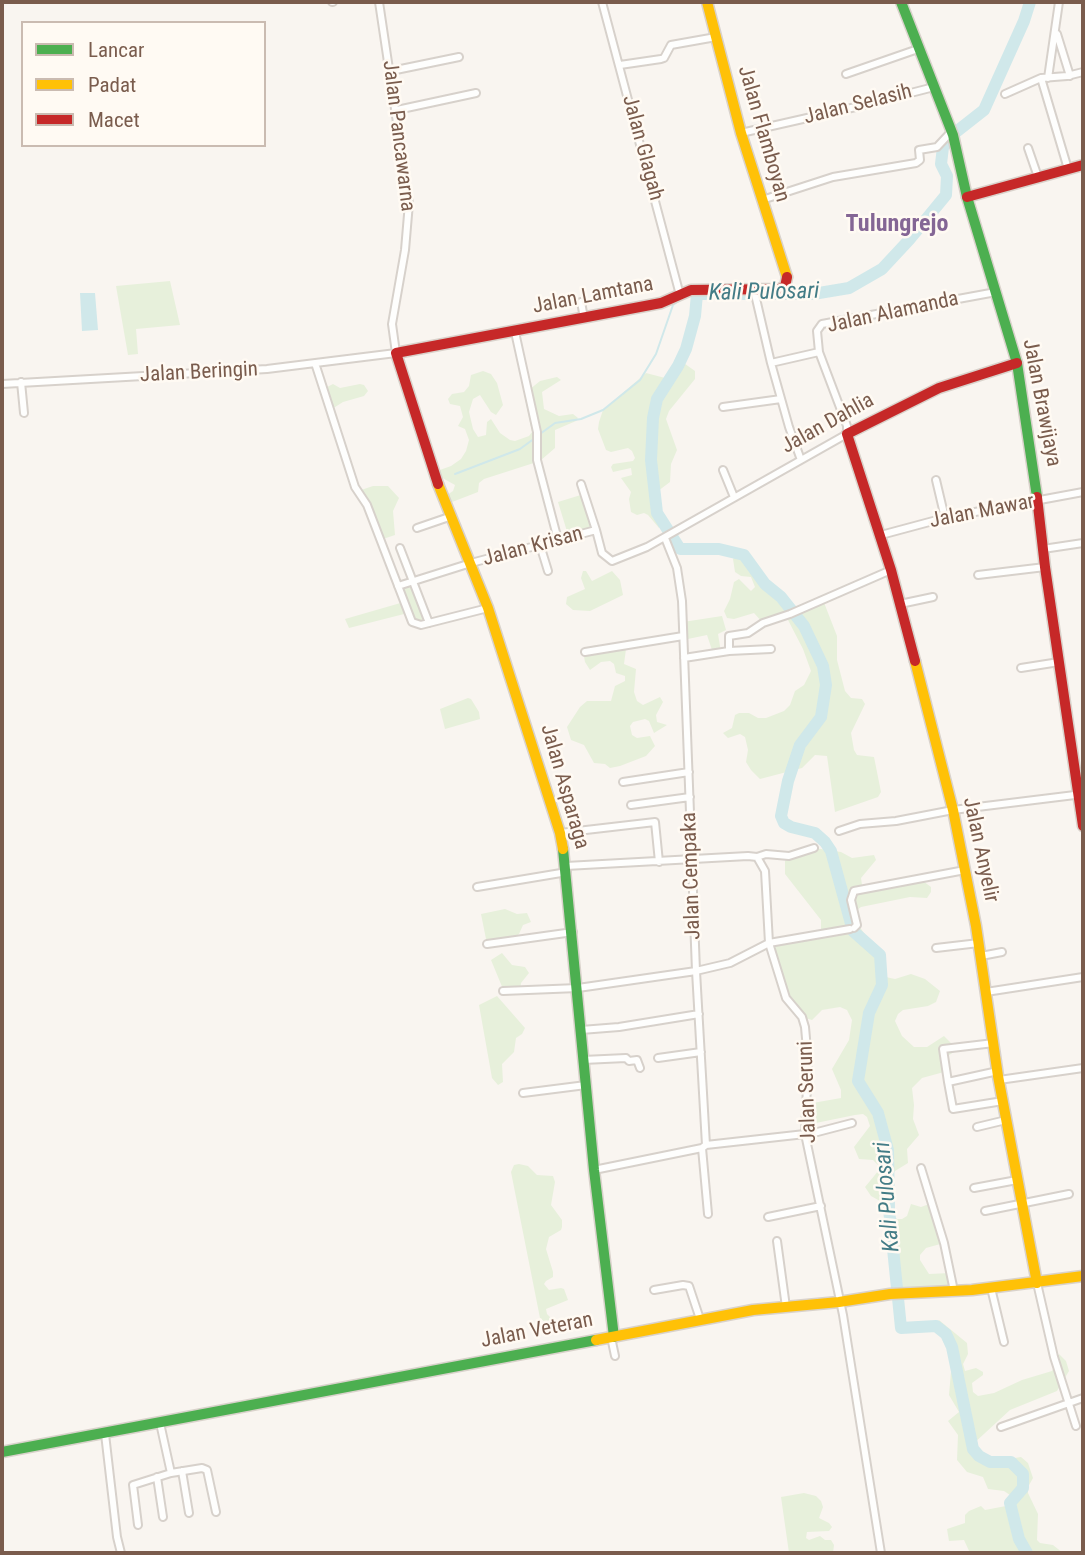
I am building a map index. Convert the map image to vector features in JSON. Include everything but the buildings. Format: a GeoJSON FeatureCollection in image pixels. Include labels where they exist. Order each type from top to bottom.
{"type":"FeatureCollection","features":[{"type":"Feature","properties":{"kind":"street","name":"Jalan Pancawarna"},"geometry":{"type":"LineString","coordinates":[[379,2],[408,186],[409,214],[392,324],[396,353]]}},
{"type":"Feature","properties":{"kind":"street","name":"Jalan Glagah"},"geometry":{"type":"LineString","coordinates":[[602,2],[680,295]]}},
{"type":"Feature","properties":{"kind":"street","name":"Jalan Flamboyan"},"geometry":{"type":"LineString","coordinates":[[707,2],[741,132],[787,276]]}},
{"type":"Feature","properties":{"kind":"street","name":"Jalan Brawijaya"},"geometry":{"type":"LineString","coordinates":[[901,2],[953,136],[967,197],[1017,363],[1059,662],[1081,794],[1083,826]]}},
{"type":"Feature","properties":{"kind":"street"},"geometry":{"type":"LineString","coordinates":[[1059,2],[1044,78],[1068,169]]}},
{"type":"Feature","properties":{"kind":"street"},"geometry":{"type":"LineString","coordinates":[[1055,30],[1070,76]]}},
{"type":"Feature","properties":{"kind":"street"},"geometry":{"type":"LineString","coordinates":[[620,65],[661,59],[671,45],[716,37]]}},
{"type":"Feature","properties":{"kind":"street"},"geometry":{"type":"LineString","coordinates":[[846,74],[918,49]]}},
{"type":"Feature","properties":{"kind":"street"},"geometry":{"type":"LineString","coordinates":[[391,71],[459,57]]}},
{"type":"Feature","properties":{"kind":"street"},"geometry":{"type":"LineString","coordinates":[[1005,94],[1044,78],[1083,72]]}},
{"type":"Feature","properties":{"kind":"street","name":"Jalan Selasih"},"geometry":{"type":"LineString","coordinates":[[741,132],[934,87]]}},
{"type":"Feature","properties":{"kind":"street"},"geometry":{"type":"LineString","coordinates":[[397,110],[476,93]]}},
{"type":"Feature","properties":{"kind":"street"},"geometry":{"type":"LineString","coordinates":[[762,200],[834,177],[916,163],[920,160],[919,150],[937,147],[953,136]]}},
{"type":"Feature","properties":{"kind":"street"},"geometry":{"type":"LineString","coordinates":[[1028,148],[1038,177]]}},
{"type":"Feature","properties":{"kind":"street"},"geometry":{"type":"LineString","coordinates":[[967,197],[1083,165]]}},
{"type":"Feature","properties":{"kind":"street","name":"Jalan Lamtana"},"geometry":{"type":"LineString","coordinates":[[396,353],[662,303],[698,290],[755,295],[785,287],[787,276]]}},
{"type":"Feature","properties":{"kind":"street","name":"Jalan Alamanda"},"geometry":{"type":"LineString","coordinates":[[847,435],[847,426],[819,352],[817,331],[822,324],[996,292]]}},
{"type":"Feature","properties":{"kind":"street"},"geometry":{"type":"LineString","coordinates":[[755,295],[781,399],[801,460]]}},
{"type":"Feature","properties":{"kind":"street"},"geometry":{"type":"LineString","coordinates":[[581,302],[584,318]]}},
{"type":"Feature","properties":{"kind":"street"},"geometry":{"type":"LineString","coordinates":[[515,332],[537,436],[537,460],[558,540]]}},
{"type":"Feature","properties":{"kind":"street","name":"Jalan Alamanda"},"geometry":{"type":"LineString","coordinates":[[771,363],[819,352]]}},
{"type":"Feature","properties":{"kind":"street","name":"Jalan Beringin"},"geometry":{"type":"LineString","coordinates":[[2,384],[267,369],[396,353]]}},
{"type":"Feature","properties":{"kind":"street","name":"Jalan Asparaga"},"geometry":{"type":"LineString","coordinates":[[396,353],[432,471],[488,608],[560,833],[567,869],[583,1060],[613,1337]]}},
{"type":"Feature","properties":{"kind":"street"},"geometry":{"type":"LineString","coordinates":[[315,363],[355,487],[367,505],[412,623],[417,626],[488,608]]}},
{"type":"Feature","properties":{"kind":"street","name":"Jalan Dahlia"},"geometry":{"type":"LineString","coordinates":[[669,535],[801,460],[939,388],[1017,363]]}},
{"type":"Feature","properties":{"kind":"street"},"geometry":{"type":"LineString","coordinates":[[21,382],[24,413]]}},
{"type":"Feature","properties":{"kind":"street"},"geometry":{"type":"LineString","coordinates":[[723,407],[781,399]]}},
{"type":"Feature","properties":{"kind":"street","name":"Jalan Anyelir"},"geometry":{"type":"LineString","coordinates":[[847,435],[891,570],[953,810],[979,943],[1006,1120],[1037,1283]]}},
{"type":"Feature","properties":{"kind":"street"},"geometry":{"type":"LineString","coordinates":[[723,470],[734,497]]}},
{"type":"Feature","properties":{"kind":"street"},"geometry":{"type":"LineString","coordinates":[[936,480],[945,518]]}},
{"type":"Feature","properties":{"kind":"street","name":"Jalan Krisan"},"geometry":{"type":"LineString","coordinates":[[581,484],[603,553],[612,561],[669,535]]}},
{"type":"Feature","properties":{"kind":"street","name":"Jalan Mawar"},"geometry":{"type":"LineString","coordinates":[[881,535],[945,518],[1083,492]]}},
{"type":"Feature","properties":{"kind":"street"},"geometry":{"type":"LineString","coordinates":[[417,528],[452,516]]}},
{"type":"Feature","properties":{"kind":"street","name":"Jalan Krisan"},"geometry":{"type":"LineString","coordinates":[[398,586],[471,563],[596,530]]}},
{"type":"Feature","properties":{"kind":"street","name":"Jalan Cempaka"},"geometry":{"type":"LineString","coordinates":[[669,535],[680,580],[708,1214]]}},
{"type":"Feature","properties":{"kind":"street"},"geometry":{"type":"LineString","coordinates":[[1043,549],[1083,543]]}},
{"type":"Feature","properties":{"kind":"street"},"geometry":{"type":"LineString","coordinates":[[540,545],[548,571]]}},
{"type":"Feature","properties":{"kind":"street"},"geometry":{"type":"LineString","coordinates":[[400,548],[429,623]]}},
{"type":"Feature","properties":{"kind":"street"},"geometry":{"type":"LineString","coordinates":[[978,575],[1045,567]]}},
{"type":"Feature","properties":{"kind":"street"},"geometry":{"type":"LineString","coordinates":[[729,651],[729,636],[748,633],[763,623],[891,570]]}},
{"type":"Feature","properties":{"kind":"street"},"geometry":{"type":"LineString","coordinates":[[900,604],[933,597]]}},
{"type":"Feature","properties":{"kind":"street"},"geometry":{"type":"LineString","coordinates":[[585,652],[683,636]]}},
{"type":"Feature","properties":{"kind":"street"},"geometry":{"type":"LineString","coordinates":[[684,659],[729,651],[771,649]]}},
{"type":"Feature","properties":{"kind":"street"},"geometry":{"type":"LineString","coordinates":[[1021,668],[1059,662]]}},
{"type":"Feature","properties":{"kind":"street"},"geometry":{"type":"LineString","coordinates":[[624,782],[689,772]]}},
{"type":"Feature","properties":{"kind":"street"},"geometry":{"type":"LineString","coordinates":[[839,831],[860,824],[1081,794]]}},
{"type":"Feature","properties":{"kind":"street"},"geometry":{"type":"LineString","coordinates":[[631,805],[690,797]]}},
{"type":"Feature","properties":{"kind":"street"},"geometry":{"type":"LineString","coordinates":[[560,833],[655,822],[659,862]]}},
{"type":"Feature","properties":{"kind":"street"},"geometry":{"type":"LineString","coordinates":[[477,887],[567,869],[757,857],[766,854],[789,856],[814,848]]}},
{"type":"Feature","properties":{"kind":"street","name":"Jalan Seruni"},"geometry":{"type":"LineString","coordinates":[[757,857],[765,871],[769,943],[786,998],[802,1017],[805,1027],[808,1061],[805,1135],[839,1302],[881,1553]]}},
{"type":"Feature","properties":{"kind":"street"},"geometry":{"type":"LineString","coordinates":[[503,991],[578,988],[696,971],[730,963],[769,943],[852,929],[858,925],[851,900],[854,891],[965,870]]}},
{"type":"Feature","properties":{"kind":"street"},"geometry":{"type":"LineString","coordinates":[[487,944],[573,932]]}},
{"type":"Feature","properties":{"kind":"street"},"geometry":{"type":"LineString","coordinates":[[936,948],[979,943]]}},
{"type":"Feature","properties":{"kind":"street"},"geometry":{"type":"LineString","coordinates":[[981,956],[1002,952]]}},
{"type":"Feature","properties":{"kind":"street"},"geometry":{"type":"LineString","coordinates":[[986,992],[1083,977]]}},
{"type":"Feature","properties":{"kind":"street"},"geometry":{"type":"LineString","coordinates":[[581,1030],[619,1027],[699,1014]]}},
{"type":"Feature","properties":{"kind":"street"},"geometry":{"type":"LineString","coordinates":[[994,1043],[943,1049],[948,1082],[953,1109],[1003,1101]]}},
{"type":"Feature","properties":{"kind":"street"},"geometry":{"type":"LineString","coordinates":[[658,1058],[701,1052]]}},
{"type":"Feature","properties":{"kind":"street"},"geometry":{"type":"LineString","coordinates":[[583,1060],[626,1058],[629,1061],[637,1060],[639,1068]]}},
{"type":"Feature","properties":{"kind":"street"},"geometry":{"type":"LineString","coordinates":[[948,1082],[1083,1068]]}},
{"type":"Feature","properties":{"kind":"street"},"geometry":{"type":"LineString","coordinates":[[523,1093],[586,1085]]}},
{"type":"Feature","properties":{"kind":"street"},"geometry":{"type":"LineString","coordinates":[[977,1127],[1006,1120]]}},
{"type":"Feature","properties":{"kind":"street"},"geometry":{"type":"LineString","coordinates":[[594,1170],[704,1146],[805,1135],[852,1124]]}},
{"type":"Feature","properties":{"kind":"street"},"geometry":{"type":"LineString","coordinates":[[922,1168],[944,1242],[954,1292]]}},
{"type":"Feature","properties":{"kind":"street"},"geometry":{"type":"LineString","coordinates":[[974,1188],[1017,1180]]}},
{"type":"Feature","properties":{"kind":"street"},"geometry":{"type":"LineString","coordinates":[[985,1211],[1069,1194]]}},
{"type":"Feature","properties":{"kind":"street"},"geometry":{"type":"LineString","coordinates":[[768,1217],[821,1206]]}},
{"type":"Feature","properties":{"kind":"street"},"geometry":{"type":"LineString","coordinates":[[777,1241],[786,1307]]}},
{"type":"Feature","properties":{"kind":"street","name":"Jalan Veteran"},"geometry":{"type":"LineString","coordinates":[[2,1452],[700,1320],[895,1294],[954,1292],[1083,1276]]}},
{"type":"Feature","properties":{"kind":"street"},"geometry":{"type":"LineString","coordinates":[[1037,1283],[1051,1346],[1076,1426]]}},
{"type":"Feature","properties":{"kind":"street"},"geometry":{"type":"LineString","coordinates":[[654,1290],[687,1285],[691,1288],[700,1320]]}},
{"type":"Feature","properties":{"kind":"street"},"geometry":{"type":"LineString","coordinates":[[991,1287],[1004,1342]]}},
{"type":"Feature","properties":{"kind":"street"},"geometry":{"type":"LineString","coordinates":[[613,1337],[615,1356]]}},
{"type":"Feature","properties":{"kind":"street"},"geometry":{"type":"LineString","coordinates":[[1001,1427],[1083,1398]]}},
{"type":"Feature","properties":{"kind":"street"},"geometry":{"type":"LineString","coordinates":[[160,1423],[171,1473]]}},
{"type":"Feature","properties":{"kind":"street"},"geometry":{"type":"LineString","coordinates":[[105,1434],[121,1553]]}},
{"type":"Feature","properties":{"kind":"street"},"geometry":{"type":"LineString","coordinates":[[138,1525],[133,1485],[182,1471],[202,1468],[208,1472],[216,1512]]}},
{"type":"Feature","properties":{"kind":"street"},"geometry":{"type":"LineString","coordinates":[[182,1471],[189,1513]]}},
{"type":"Feature","properties":{"kind":"street"},"geometry":{"type":"LineString","coordinates":[[157,1476],[163,1517]]}},
{"type":"Feature","properties":{"kind":"green space"},"geometry":{"type":"Polygon","coordinates":[[[170,281],[180,325],[136,329],[138,354],[128,355],[116,286],[170,281]]]}},
{"type":"Feature","properties":{"kind":"green space"},"geometry":{"type":"Polygon","coordinates":[[[681,361],[695,371],[695,379],[669,411],[666,419],[677,450],[671,464],[670,482],[658,491],[664,521],[659,528],[648,515],[631,512],[631,492],[621,478],[632,475],[631,468],[613,472],[611,467],[613,464],[633,461],[635,458],[632,451],[628,448],[611,452],[606,450],[598,429],[603,410],[646,373],[669,379],[681,361]]]}},
{"type":"Feature","properties":{"kind":"green space"},"geometry":{"type":"Polygon","coordinates":[[[483,371],[491,374],[497,383],[503,405],[496,415],[480,395],[473,399],[469,412],[478,437],[486,435],[487,422],[491,419],[500,433],[510,440],[529,436],[532,432],[524,394],[540,381],[557,377],[561,380],[542,392],[544,409],[559,416],[573,414],[578,418],[555,430],[555,448],[540,461],[484,479],[479,483],[478,492],[447,504],[447,495],[453,491],[455,485],[437,475],[437,471],[461,459],[469,440],[465,429],[458,426],[463,417],[460,406],[450,404],[448,399],[452,394],[464,392],[469,386],[471,375],[483,371]]]}},
{"type":"Feature","properties":{"kind":"green space"},"geometry":{"type":"Polygon","coordinates":[[[333,384],[340,388],[360,384],[368,391],[364,396],[343,402],[332,409],[323,389],[333,384]]]}},
{"type":"Feature","properties":{"kind":"green space"},"geometry":{"type":"Polygon","coordinates":[[[373,486],[388,486],[399,498],[393,511],[395,535],[380,540],[358,491],[373,486]]]}},
{"type":"Feature","properties":{"kind":"green space"},"geometry":{"type":"Polygon","coordinates":[[[584,494],[596,530],[569,538],[558,502],[584,494]]]}},
{"type":"Feature","properties":{"kind":"green space"},"geometry":{"type":"Polygon","coordinates":[[[737,554],[744,555],[765,584],[787,604],[783,614],[763,623],[754,613],[734,619],[727,618],[724,611],[734,582],[739,579],[751,591],[755,587],[751,577],[735,572],[733,559],[737,554]]]}},
{"type":"Feature","properties":{"kind":"green space"},"geometry":{"type":"Polygon","coordinates":[[[583,571],[586,571],[592,581],[612,571],[620,580],[623,595],[590,611],[573,610],[566,604],[567,597],[585,589],[581,578],[583,571]]]}},
{"type":"Feature","properties":{"kind":"green space"},"geometry":{"type":"Polygon","coordinates":[[[413,581],[429,623],[417,626],[408,613],[349,628],[345,619],[404,602],[398,586],[413,581]]]}},
{"type":"Feature","properties":{"kind":"green space"},"geometry":{"type":"Polygon","coordinates":[[[823,600],[837,636],[837,660],[845,691],[851,698],[862,699],[865,704],[851,733],[854,750],[857,755],[874,757],[881,792],[878,797],[835,812],[827,756],[815,755],[802,768],[760,779],[746,762],[748,750],[745,737],[740,734],[728,738],[723,733],[732,728],[735,715],[739,713],[766,718],[784,711],[790,705],[795,691],[804,685],[811,671],[788,620],[790,614],[823,600]]]}},
{"type":"Feature","properties":{"kind":"green space"},"geometry":{"type":"Polygon","coordinates":[[[722,616],[726,630],[718,634],[721,652],[713,653],[707,635],[683,640],[683,622],[722,616]]]}},
{"type":"Feature","properties":{"kind":"green space"},"geometry":{"type":"Polygon","coordinates":[[[619,642],[626,649],[624,664],[636,669],[634,692],[637,701],[643,705],[660,697],[663,702],[656,715],[657,722],[667,725],[654,733],[649,721],[645,719],[633,722],[630,726],[632,735],[637,738],[650,736],[655,746],[646,756],[610,768],[605,764],[594,763],[584,745],[571,740],[567,727],[587,701],[611,701],[615,686],[625,681],[625,676],[616,673],[614,664],[610,661],[601,662],[590,670],[583,651],[595,645],[603,647],[619,642]]]}},
{"type":"Feature","properties":{"kind":"green space"},"geometry":{"type":"Polygon","coordinates":[[[468,698],[479,712],[480,719],[445,729],[440,709],[468,698]]]}},
{"type":"Feature","properties":{"kind":"green space"},"geometry":{"type":"Polygon","coordinates":[[[814,848],[841,852],[852,858],[874,855],[876,860],[861,878],[862,885],[869,892],[923,881],[931,887],[927,898],[910,897],[861,907],[857,910],[856,922],[880,955],[881,976],[895,979],[911,974],[925,979],[940,991],[936,1002],[903,1010],[895,1021],[902,1036],[914,1047],[927,1047],[944,1036],[954,1046],[955,1051],[948,1056],[944,1072],[922,1078],[912,1088],[913,1119],[919,1135],[907,1149],[908,1163],[895,1171],[888,1180],[889,1209],[897,1219],[902,1219],[907,1216],[911,1204],[921,1207],[932,1203],[944,1243],[926,1248],[920,1255],[920,1260],[929,1274],[950,1273],[954,1291],[895,1294],[891,1238],[883,1205],[871,1196],[865,1187],[879,1170],[879,1166],[873,1160],[859,1159],[854,1147],[870,1126],[867,1117],[863,1114],[855,1115],[806,1125],[807,1104],[841,1098],[841,1090],[832,1069],[849,1040],[852,1020],[847,1010],[840,1007],[822,1010],[812,1020],[802,1017],[790,1003],[769,943],[815,934],[821,929],[821,920],[785,874],[785,861],[789,856],[814,848]]]}},
{"type":"Feature","properties":{"kind":"green space"},"geometry":{"type":"Polygon","coordinates":[[[505,909],[517,914],[527,913],[531,922],[523,925],[519,934],[512,939],[487,944],[481,914],[505,909]]]}},
{"type":"Feature","properties":{"kind":"green space"},"geometry":{"type":"Polygon","coordinates":[[[502,953],[512,965],[525,967],[529,973],[521,983],[520,991],[503,989],[491,960],[502,953]]]}},
{"type":"Feature","properties":{"kind":"green space"},"geometry":{"type":"Polygon","coordinates":[[[497,996],[525,1028],[516,1038],[514,1052],[502,1064],[503,1082],[498,1085],[492,1078],[479,1005],[497,996]]]}},
{"type":"Feature","properties":{"kind":"green space"},"geometry":{"type":"Polygon","coordinates":[[[514,1165],[528,1166],[537,1175],[553,1176],[555,1182],[551,1205],[562,1220],[561,1230],[549,1237],[546,1249],[553,1277],[544,1284],[549,1290],[564,1289],[568,1300],[546,1309],[552,1319],[546,1323],[540,1318],[511,1172],[514,1165]]]}},
{"type":"Feature","properties":{"kind":"green space"},"geometry":{"type":"Polygon","coordinates":[[[939,1320],[967,1343],[968,1354],[963,1364],[965,1371],[976,1368],[983,1372],[983,1375],[972,1383],[973,1392],[978,1396],[994,1393],[1022,1380],[1052,1371],[1059,1354],[1066,1361],[1069,1371],[1057,1391],[1010,1410],[972,1445],[979,1456],[990,1462],[1021,1457],[1028,1463],[1033,1478],[1028,1493],[1038,1514],[1037,1540],[1053,1545],[1063,1553],[970,1553],[964,1540],[949,1541],[947,1529],[965,1523],[965,1515],[969,1511],[981,1506],[985,1510],[1011,1507],[1011,1500],[1010,1495],[1004,1491],[988,1489],[983,1477],[967,1472],[957,1460],[958,1435],[948,1421],[959,1412],[949,1395],[952,1360],[948,1342],[935,1327],[939,1320]]]}},
{"type":"Feature","properties":{"kind":"green space"},"geometry":{"type":"Polygon","coordinates":[[[804,1493],[816,1496],[821,1501],[823,1507],[819,1518],[832,1527],[829,1531],[807,1532],[806,1538],[809,1540],[820,1536],[831,1540],[834,1545],[833,1553],[789,1553],[781,1497],[804,1493]]]}},
{"type":"Feature","properties":{"kind":"water"},"geometry":{"type":"Polygon","coordinates":[[[80,293],[95,293],[98,330],[82,331],[80,293]]]}},
{"type":"Feature","properties":{"kind":"waterway","name":"Kali Pulosari"},"geometry":{"type":"LineString","coordinates":[[743,294],[813,294],[849,288],[882,269],[946,195],[947,176],[941,164],[943,147],[956,132],[984,110],[1030,2]]}},
{"type":"Feature","properties":{"kind":"waterway","name":"Kali Pulosari"},"geometry":{"type":"LineString","coordinates":[[711,294],[697,294],[695,316],[686,349],[657,399],[653,418],[651,460],[657,513],[680,549],[719,549],[744,555],[765,584],[781,597],[804,626],[823,666],[826,685],[821,717],[800,745],[788,781],[781,816],[784,823],[815,833],[825,842],[831,851],[853,931],[880,955],[882,985],[869,1013],[858,1081],[878,1113],[888,1150],[889,1209],[901,1328],[936,1326],[946,1334],[952,1347],[973,1449],[990,1462],[1011,1462],[1023,1474],[1023,1488],[1010,1503],[1019,1539],[1027,1553]]}},
{"type":"Feature","properties":{"kind":"waterway"},"geometry":{"type":"LineString","coordinates":[[540,434],[555,423],[581,419],[603,410],[640,380],[656,354],[673,305],[683,298]]}},
{"type":"Feature","properties":{"kind":"waterway"},"geometry":{"type":"LineString","coordinates":[[455,474],[520,449],[535,438]]}},
{"type":"Feature","properties":{"kind":"traffic: fast"},"geometry":{"type":"LineString","coordinates":[[901,2],[953,135],[967,197],[1017,363],[1037,497]]}},
{"type":"Feature","properties":{"kind":"traffic: fast"},"geometry":{"type":"LineString","coordinates":[[563,849],[594,1170],[614,1337]]}},
{"type":"Feature","properties":{"kind":"traffic: fast"},"geometry":{"type":"LineString","coordinates":[[2,1452],[596,1340]]}},
{"type":"Feature","properties":{"kind":"traffic: slow"},"geometry":{"type":"LineString","coordinates":[[707,2],[741,133],[787,277]]}},
{"type":"Feature","properties":{"kind":"traffic: slow"},"geometry":{"type":"LineString","coordinates":[[438,484],[488,608],[563,849]]}},
{"type":"Feature","properties":{"kind":"traffic: slow"},"geometry":{"type":"LineString","coordinates":[[915,661],[953,810],[976,926],[998,1076],[1037,1283]]}},
{"type":"Feature","properties":{"kind":"traffic: slow"},"geometry":{"type":"LineString","coordinates":[[596,1340],[753,1310],[890,1294],[972,1290],[1083,1276]]}},
{"type":"Feature","properties":{"kind":"traffic: jam"},"geometry":{"type":"LineString","coordinates":[[967,197],[1083,165]]}},
{"type":"Feature","properties":{"kind":"traffic: jam"},"geometry":{"type":"LineString","coordinates":[[438,484],[396,353],[661,303],[691,290],[779,289],[785,287],[787,277]]}},
{"type":"Feature","properties":{"kind":"traffic: jam"},"geometry":{"type":"LineString","coordinates":[[915,661],[891,570],[847,434],[939,388],[1017,363]]}},
{"type":"Feature","properties":{"kind":"traffic: jam"},"geometry":{"type":"LineString","coordinates":[[1037,497],[1083,826]]}},
{"type":"Feature","properties":{"kind":"district","name":"Tulungrejo"},"geometry":{"type":"Point","coordinates":[897,225]}}]}
